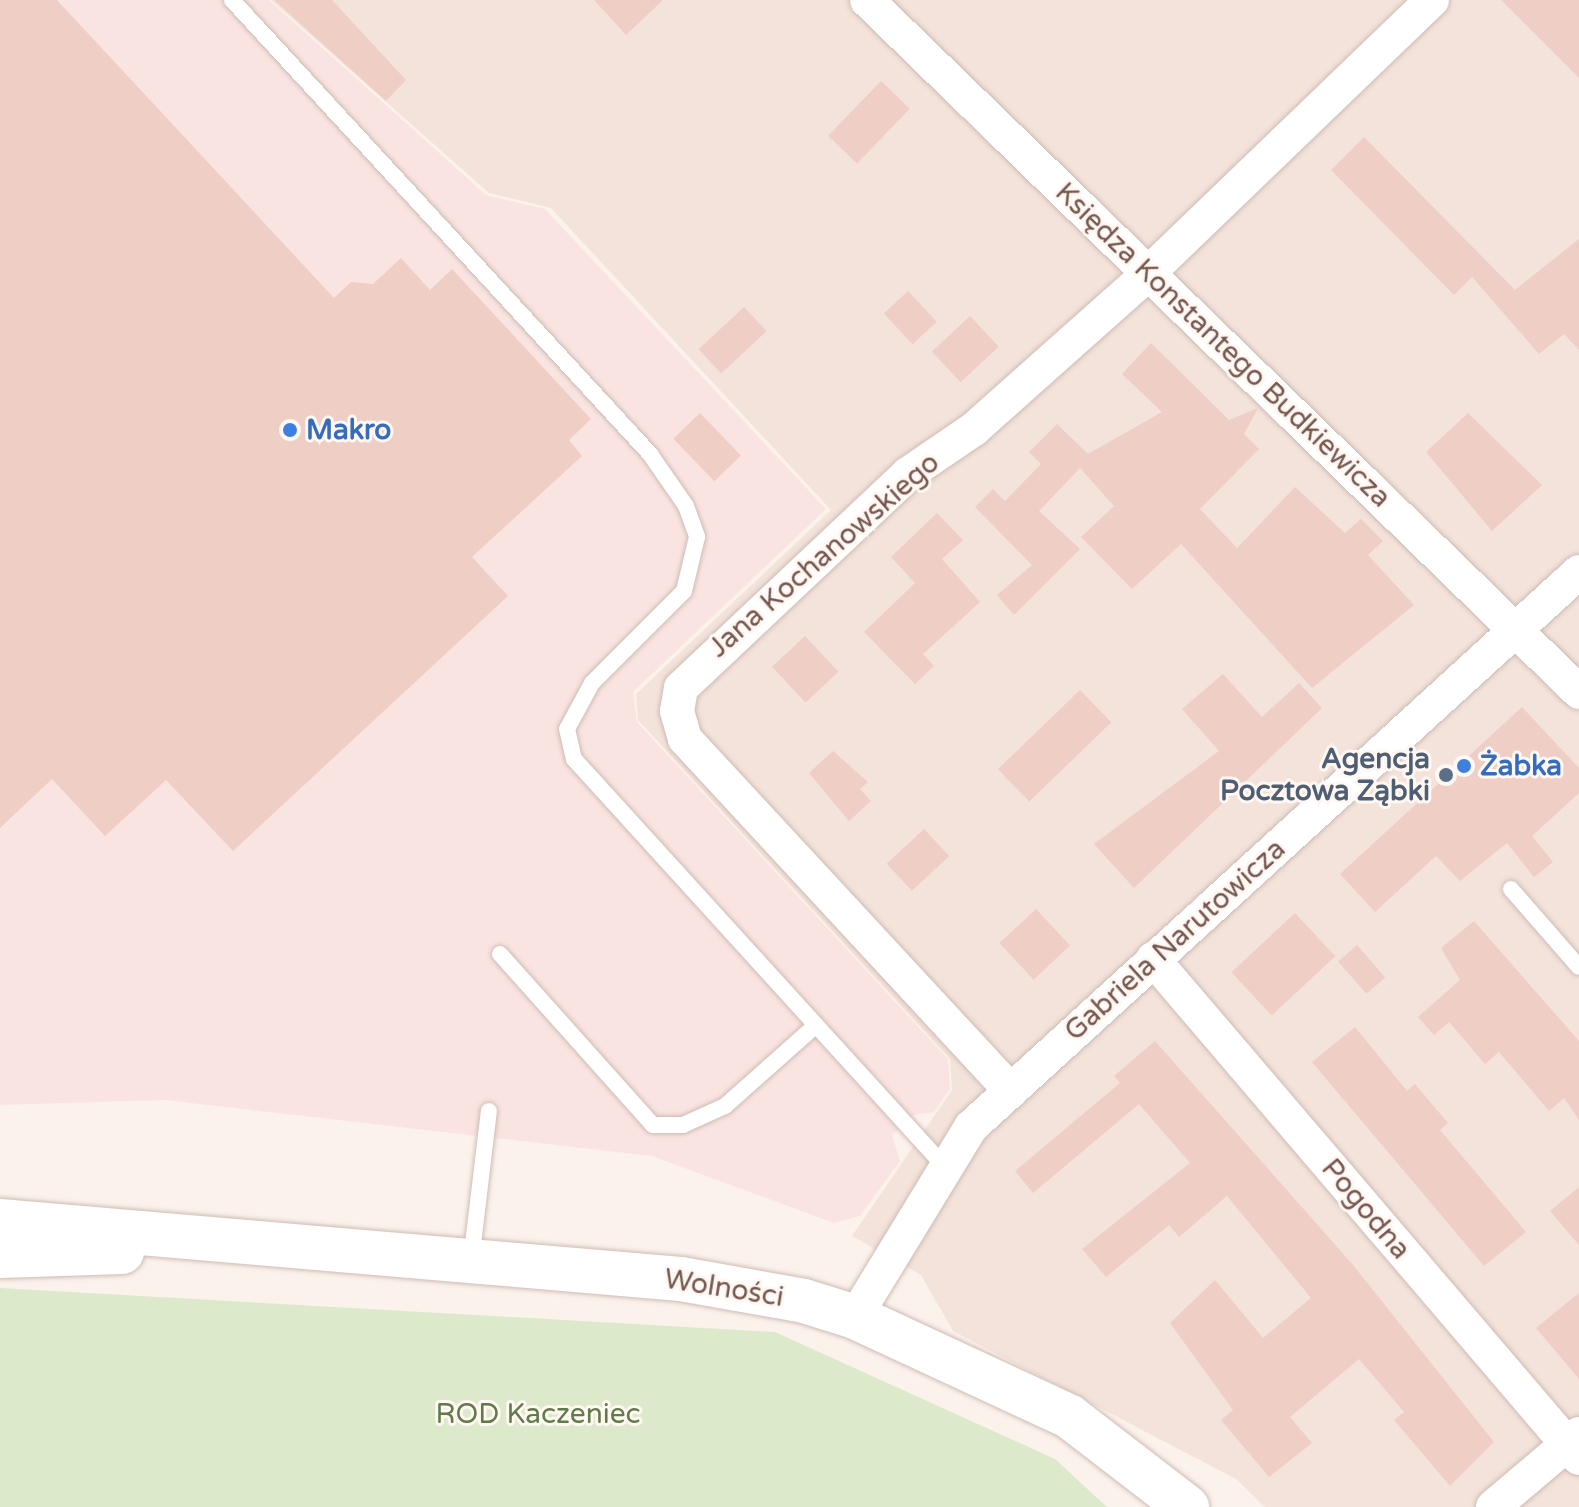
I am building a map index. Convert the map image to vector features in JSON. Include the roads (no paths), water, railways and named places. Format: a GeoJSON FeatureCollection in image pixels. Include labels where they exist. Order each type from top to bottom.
{"type":"FeatureCollection","features":[{"type":"Feature","properties":{"kind":"street","name":"Księdza Konstantego Budkiewicza"},"geometry":{"type":"LineString","coordinates":[[867,0],[1579,692]]}},
{"type":"Feature","properties":{"kind":"street","name":"Jana Kochanowskiego"},"geometry":{"type":"LineString","coordinates":[[1011,1091],[685,739],[677,711],[681,688],[699,665],[908,474],[974,429],[1149,271],[1432,0]]}},
{"type":"Feature","properties":{"kind":"street","name":"Gabriela Narutowicza"},"geometry":{"type":"LineString","coordinates":[[855,1317],[971,1127],[1579,572]]}},
{"type":"Feature","properties":{"kind":"street","name":"Pogodna"},"geometry":{"type":"LineString","coordinates":[[1153,959],[1575,1446]]}},
{"type":"Feature","properties":{"kind":"street","name":"Wolności"},"geometry":{"type":"LineString","coordinates":[[0,1221],[208,1243],[741,1286],[855,1317],[1070,1417],[1187,1507]]}},
{"type":"Feature","properties":{"kind":"street","name":"Wolności"},"geometry":{"type":"LineString","coordinates":[[0,1256],[51,1259],[208,1243]]}},
{"type":"Feature","properties":{"kind":"street"},"geometry":{"type":"LineString","coordinates":[[1493,1507],[1575,1446]]}},
{"type":"Feature","properties":{"kind":"lane"},"geometry":{"type":"LineString","coordinates":[[232,0],[650,454],[686,506],[697,537],[684,591],[592,683],[567,729],[574,759],[945,1167]]}},
{"type":"Feature","properties":{"kind":"lane"},"geometry":{"type":"LineString","coordinates":[[1511,889],[1579,967]]}},
{"type":"Feature","properties":{"kind":"lane"},"geometry":{"type":"LineString","coordinates":[[500,954],[653,1125],[683,1125],[725,1106],[815,1026]]}},
{"type":"Feature","properties":{"kind":"lane"},"geometry":{"type":"LineString","coordinates":[[471,1262],[489,1111]]}},
{"type":"Feature","properties":{"kind":"place","name":"Makro"},"geometry":{"type":"Point","coordinates":[290,430]}},
{"type":"Feature","properties":{"kind":"place","name":"Żabka"},"geometry":{"type":"Point","coordinates":[1464,766]}},
{"type":"Feature","properties":{"kind":"place","name":"Agencja Pocztowa Ząbki"},"geometry":{"type":"Point","coordinates":[1446,775]}},
{"type":"Feature","properties":{"kind":"park label","name":"ROD Kaczeniec"},"geometry":{"type":"Point","coordinates":[538,1414]}}]}
